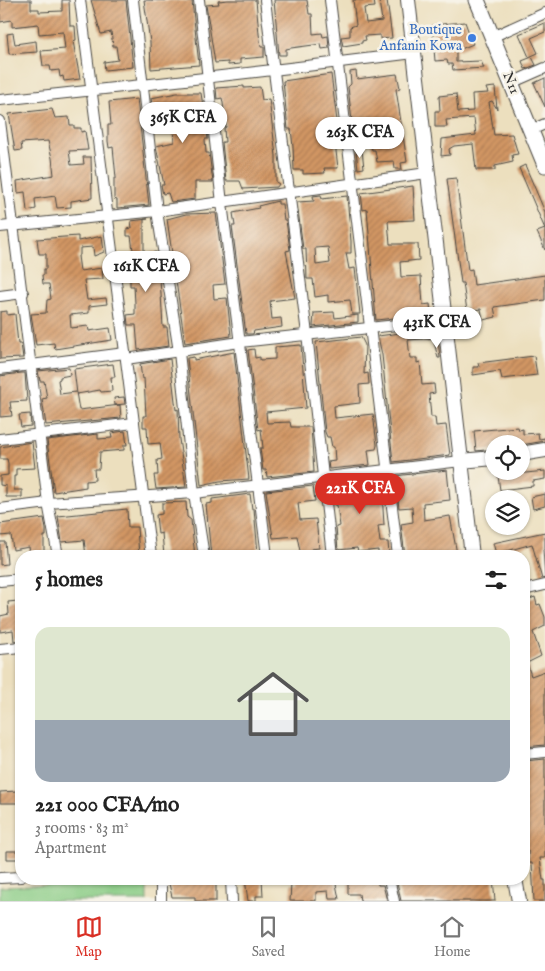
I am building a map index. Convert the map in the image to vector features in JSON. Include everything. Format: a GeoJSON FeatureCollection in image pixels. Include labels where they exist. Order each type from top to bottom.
{"type":"FeatureCollection","features":[{"type":"Feature","properties":{"kind":"main road","name":"N11"},"geometry":{"type":"LineString","coordinates":[[477,0],[545,165]]}},
{"type":"Feature","properties":{"kind":"street"},"geometry":{"type":"LineString","coordinates":[[80,0],[150,550]]}},
{"type":"Feature","properties":{"kind":"street"},"geometry":{"type":"LineString","coordinates":[[133,0],[157,211],[179,352],[194,493],[203,550]]}},
{"type":"Feature","properties":{"kind":"street"},"geometry":{"type":"LineString","coordinates":[[199,0],[222,203],[267,550]]}},
{"type":"Feature","properties":{"kind":"street"},"geometry":{"type":"LineString","coordinates":[[264,0],[307,334],[331,550]]}},
{"type":"Feature","properties":{"kind":"street"},"geometry":{"type":"LineString","coordinates":[[330,0],[397,550]]}},
{"type":"Feature","properties":{"kind":"street"},"geometry":{"type":"LineString","coordinates":[[408,0],[443,320],[471,550]]}},
{"type":"Feature","properties":{"kind":"street"},"geometry":{"type":"LineString","coordinates":[[492,37],[545,13]]}},
{"type":"Feature","properties":{"kind":"street"},"geometry":{"type":"LineString","coordinates":[[0,100],[143,86],[207,76],[414,54]]}},
{"type":"Feature","properties":{"kind":"street"},"geometry":{"type":"LineString","coordinates":[[511,83],[545,68]]}},
{"type":"Feature","properties":{"kind":"street"},"geometry":{"type":"LineString","coordinates":[[0,121],[48,503],[57,550]]}},
{"type":"Feature","properties":{"kind":"street"},"geometry":{"type":"LineString","coordinates":[[531,130],[545,124]]}},
{"type":"Feature","properties":{"kind":"street"},"geometry":{"type":"LineString","coordinates":[[0,227],[222,203],[289,191],[427,173]]}},
{"type":"Feature","properties":{"kind":"street"},"geometry":{"type":"LineString","coordinates":[[0,296],[23,293]]}},
{"type":"Feature","properties":{"kind":"street"},"geometry":{"type":"LineString","coordinates":[[0,369],[179,352],[240,342],[443,320]]}},
{"type":"Feature","properties":{"kind":"street"},"geometry":{"type":"LineString","coordinates":[[0,439],[134,423]]}},
{"type":"Feature","properties":{"kind":"street"},"geometry":{"type":"LineString","coordinates":[[530,452],[545,450]]}},
{"type":"Feature","properties":{"kind":"street"},"geometry":{"type":"LineString","coordinates":[[0,509],[48,503],[194,493],[485,459]]}},
{"type":"Feature","properties":{"kind":"street"},"geometry":{"type":"LineString","coordinates":[[0,581],[15,580]]}},
{"type":"Feature","properties":{"kind":"street"},"geometry":{"type":"LineString","coordinates":[[530,589],[545,585]]}},
{"type":"Feature","properties":{"kind":"street"},"geometry":{"type":"LineString","coordinates":[[0,649],[15,648]]}},
{"type":"Feature","properties":{"kind":"street"},"geometry":{"type":"LineString","coordinates":[[530,753],[545,752]]}},
{"type":"Feature","properties":{"kind":"street"},"geometry":{"type":"LineString","coordinates":[[0,878],[15,877]]}},
{"type":"Feature","properties":{"kind":"street"},"geometry":{"type":"LineString","coordinates":[[161,885],[161,901]]}},
{"type":"Feature","properties":{"kind":"street"},"geometry":{"type":"LineString","coordinates":[[231,885],[232,901]]}},
{"type":"Feature","properties":{"kind":"street"},"geometry":{"type":"LineString","coordinates":[[390,885],[394,901]]}},
{"type":"Feature","properties":{"kind":"street"},"geometry":{"type":"LineString","coordinates":[[516,885],[519,901]]}},
{"type":"Feature","properties":{"kind":"green space"},"geometry":{"type":"Polygon","coordinates":[[[147,885],[147,901],[0,901],[0,887],[147,885]]]}},
{"type":"Feature","properties":{"kind":"building"},"geometry":{"type":"Polygon","coordinates":[[[0,0],[31,0],[31,9],[39,9],[39,12],[62,11],[62,0],[69,0],[70,26],[75,26],[76,40],[73,41],[80,79],[64,81],[63,76],[60,77],[59,70],[51,71],[50,66],[43,66],[41,51],[65,49],[63,32],[39,34],[38,24],[12,27],[12,20],[0,22],[0,0]]]}},
{"type":"Feature","properties":{"kind":"building"},"geometry":{"type":"Polygon","coordinates":[[[91,0],[126,0],[133,67],[105,70],[104,62],[118,60],[116,46],[113,46],[111,32],[101,34],[91,0]]]}},
{"type":"Feature","properties":{"kind":"building"},"geometry":{"type":"Polygon","coordinates":[[[144,0],[192,1],[199,65],[151,69],[150,42],[144,0]]]}},
{"type":"Feature","properties":{"kind":"building"},"geometry":{"type":"Polygon","coordinates":[[[256,0],[259,34],[261,47],[264,47],[264,57],[240,59],[240,64],[228,65],[228,62],[215,63],[206,5],[219,4],[218,1],[256,0]]]}},
{"type":"Feature","properties":{"kind":"building"},"geometry":{"type":"Polygon","coordinates":[[[274,0],[307,0],[309,14],[312,14],[313,34],[322,33],[323,37],[328,36],[329,48],[322,49],[321,44],[291,48],[286,49],[286,55],[279,55],[274,0]]]}},
{"type":"Feature","properties":{"kind":"building"},"geometry":{"type":"Polygon","coordinates":[[[353,0],[374,0],[375,7],[364,8],[366,23],[382,21],[379,1],[387,0],[392,38],[380,39],[380,35],[365,36],[366,40],[362,41],[362,43],[343,46],[341,37],[350,36],[350,27],[356,25],[353,0]]]}},
{"type":"Feature","properties":{"kind":"building"},"geometry":{"type":"Polygon","coordinates":[[[465,22],[473,44],[456,51],[456,62],[481,61],[484,68],[453,70],[452,64],[448,64],[447,60],[435,61],[432,25],[465,22]]]}},
{"type":"Feature","properties":{"kind":"building"},"geometry":{"type":"Polygon","coordinates":[[[545,23],[545,32],[531,38],[538,53],[529,57],[519,34],[545,23]]]}},
{"type":"Feature","properties":{"kind":"building"},"geometry":{"type":"Polygon","coordinates":[[[13,33],[15,44],[36,41],[37,52],[9,54],[7,34],[13,33]]]}},
{"type":"Feature","properties":{"kind":"building"},"geometry":{"type":"Polygon","coordinates":[[[532,57],[536,65],[525,69],[522,61],[532,57]]]}},
{"type":"Feature","properties":{"kind":"building"},"geometry":{"type":"Polygon","coordinates":[[[356,71],[357,79],[397,74],[400,88],[396,89],[407,162],[401,163],[402,169],[395,169],[394,161],[377,162],[375,150],[372,150],[369,132],[358,133],[358,129],[353,129],[348,87],[351,84],[350,72],[356,71]]]}},
{"type":"Feature","properties":{"kind":"building"},"geometry":{"type":"Polygon","coordinates":[[[331,74],[337,121],[336,126],[333,126],[338,168],[324,168],[325,173],[303,174],[303,170],[294,170],[291,129],[288,129],[283,81],[331,74]]]}},
{"type":"Feature","properties":{"kind":"building"},"geometry":{"type":"Polygon","coordinates":[[[545,78],[545,107],[534,83],[545,78]]]}},
{"type":"Feature","properties":{"kind":"building"},"geometry":{"type":"Polygon","coordinates":[[[244,86],[244,88],[260,87],[262,100],[269,99],[276,156],[276,182],[279,184],[277,187],[243,189],[240,181],[226,181],[222,142],[225,142],[224,128],[226,127],[222,98],[217,99],[216,88],[244,86]]]}},
{"type":"Feature","properties":{"kind":"building"},"geometry":{"type":"Polygon","coordinates":[[[495,87],[497,109],[492,101],[489,102],[494,135],[512,134],[518,154],[512,155],[513,162],[495,166],[495,170],[476,170],[473,144],[454,146],[449,149],[450,155],[441,156],[442,139],[476,135],[474,118],[446,120],[447,127],[435,127],[435,111],[440,111],[439,96],[456,94],[458,112],[473,111],[472,94],[488,93],[486,88],[495,87]]]}},
{"type":"Feature","properties":{"kind":"building"},"geometry":{"type":"Polygon","coordinates":[[[177,93],[201,93],[208,139],[205,139],[206,153],[209,153],[213,182],[195,182],[195,199],[171,202],[168,193],[163,194],[161,185],[164,185],[156,146],[174,142],[173,127],[155,128],[151,98],[177,93]]]}},
{"type":"Feature","properties":{"kind":"building"},"geometry":{"type":"Polygon","coordinates":[[[137,99],[149,205],[117,208],[117,200],[114,199],[114,178],[116,178],[113,147],[109,148],[108,141],[108,125],[111,125],[109,102],[137,99]]]}},
{"type":"Feature","properties":{"kind":"building"},"geometry":{"type":"Polygon","coordinates":[[[52,109],[55,118],[69,117],[70,125],[74,125],[74,128],[81,128],[81,132],[85,131],[88,150],[69,151],[71,165],[84,164],[83,157],[91,157],[92,198],[71,201],[71,207],[57,208],[55,196],[35,199],[36,209],[27,211],[25,192],[18,193],[17,181],[54,175],[52,158],[48,141],[21,143],[22,150],[15,151],[9,114],[52,109]]]}},
{"type":"Feature","properties":{"kind":"building"},"geometry":{"type":"Polygon","coordinates":[[[356,150],[362,150],[364,168],[358,169],[356,150]]]}},
{"type":"Feature","properties":{"kind":"building"},"geometry":{"type":"Polygon","coordinates":[[[525,165],[545,212],[545,229],[519,168],[525,165]]]}},
{"type":"Feature","properties":{"kind":"building"},"geometry":{"type":"Polygon","coordinates":[[[456,178],[468,270],[472,269],[474,285],[545,275],[545,300],[494,307],[496,317],[483,320],[481,309],[467,311],[463,283],[461,283],[447,179],[456,178]]]}},
{"type":"Feature","properties":{"kind":"building"},"geometry":{"type":"Polygon","coordinates":[[[413,186],[415,220],[388,221],[390,244],[418,244],[419,260],[400,262],[401,277],[421,276],[423,305],[430,304],[431,314],[376,320],[367,209],[363,210],[361,193],[413,186]]]}},
{"type":"Feature","properties":{"kind":"building"},"geometry":{"type":"Polygon","coordinates":[[[321,195],[322,199],[347,196],[351,253],[346,253],[349,269],[355,268],[360,314],[352,314],[350,300],[328,302],[328,295],[315,297],[313,279],[307,279],[306,249],[303,249],[297,202],[314,201],[313,196],[321,195]],[[328,247],[315,248],[316,265],[330,263],[328,247]]]}},
{"type":"Feature","properties":{"kind":"building"},"geometry":{"type":"Polygon","coordinates":[[[278,201],[278,204],[282,204],[284,220],[286,220],[290,250],[286,251],[295,298],[270,301],[272,319],[281,318],[282,327],[246,334],[232,226],[235,226],[233,213],[259,208],[258,206],[278,201]]]}},
{"type":"Feature","properties":{"kind":"building"},"geometry":{"type":"Polygon","coordinates":[[[216,213],[225,284],[213,285],[214,299],[227,298],[231,336],[185,343],[167,219],[186,214],[216,213]]]}},
{"type":"Feature","properties":{"kind":"building"},"geometry":{"type":"Polygon","coordinates":[[[144,219],[144,254],[156,252],[160,278],[163,327],[167,327],[169,346],[138,350],[136,325],[128,325],[127,315],[135,314],[135,303],[134,286],[130,286],[130,272],[128,272],[126,258],[134,257],[131,236],[127,236],[127,229],[132,228],[131,221],[144,219]]]}},
{"type":"Feature","properties":{"kind":"building"},"geometry":{"type":"Polygon","coordinates":[[[545,229],[545,250],[537,232],[545,229]]]}},
{"type":"Feature","properties":{"kind":"building"},"geometry":{"type":"Polygon","coordinates":[[[78,236],[78,241],[102,236],[104,252],[94,256],[93,247],[80,248],[80,255],[78,256],[80,271],[102,268],[103,279],[84,280],[87,300],[106,298],[107,304],[89,306],[89,313],[70,315],[71,328],[88,326],[89,331],[110,328],[112,340],[55,349],[54,343],[36,345],[31,314],[46,313],[47,300],[51,299],[49,284],[43,284],[42,275],[44,275],[44,269],[46,269],[46,254],[39,254],[37,239],[78,236]]]}},
{"type":"Feature","properties":{"kind":"building"},"geometry":{"type":"Polygon","coordinates":[[[7,311],[7,315],[15,314],[18,344],[21,344],[23,358],[0,359],[0,312],[7,311]]]}},
{"type":"Feature","properties":{"kind":"building"},"geometry":{"type":"Polygon","coordinates":[[[334,312],[335,318],[358,315],[358,322],[313,327],[314,313],[334,312]]]}},
{"type":"Feature","properties":{"kind":"building"},"geometry":{"type":"Polygon","coordinates":[[[437,328],[438,338],[408,340],[410,358],[417,358],[417,363],[420,362],[422,385],[434,384],[435,393],[429,394],[431,417],[435,417],[436,426],[446,425],[450,455],[393,462],[382,355],[378,336],[437,328]]]}},
{"type":"Feature","properties":{"kind":"building"},"geometry":{"type":"Polygon","coordinates":[[[361,337],[365,345],[364,374],[368,373],[369,384],[359,385],[360,403],[334,406],[335,418],[373,414],[377,445],[376,449],[368,450],[370,465],[329,469],[328,462],[335,461],[334,447],[332,447],[330,437],[327,437],[325,432],[316,342],[361,337]]]}},
{"type":"Feature","properties":{"kind":"building"},"geometry":{"type":"Polygon","coordinates":[[[438,341],[440,358],[438,358],[434,342],[438,341]]]}},
{"type":"Feature","properties":{"kind":"building"},"geometry":{"type":"Polygon","coordinates":[[[301,345],[306,408],[266,412],[267,423],[290,422],[291,427],[311,427],[314,472],[267,477],[266,470],[263,470],[260,448],[263,448],[261,429],[258,430],[248,350],[254,349],[255,358],[260,357],[260,360],[275,359],[275,347],[301,345]]]}},
{"type":"Feature","properties":{"kind":"building"},"geometry":{"type":"Polygon","coordinates":[[[234,352],[249,479],[220,481],[201,485],[187,358],[194,357],[194,360],[234,352]]]}},
{"type":"Feature","properties":{"kind":"building"},"geometry":{"type":"Polygon","coordinates":[[[534,356],[537,375],[502,379],[500,371],[473,375],[473,367],[479,367],[478,363],[534,356]]]}},
{"type":"Feature","properties":{"kind":"building"},"geometry":{"type":"Polygon","coordinates":[[[170,359],[176,410],[178,409],[179,439],[186,487],[156,489],[154,475],[158,475],[157,460],[162,459],[160,443],[148,444],[147,427],[143,427],[143,416],[146,416],[144,378],[142,379],[140,364],[170,359]]]}},
{"type":"Feature","properties":{"kind":"building"},"geometry":{"type":"Polygon","coordinates":[[[113,364],[115,377],[111,377],[112,391],[101,392],[100,390],[77,394],[74,369],[113,364]]]}},
{"type":"Feature","properties":{"kind":"building"},"geometry":{"type":"Polygon","coordinates":[[[69,368],[70,375],[60,377],[58,380],[60,394],[76,392],[79,410],[120,405],[121,418],[46,425],[42,399],[47,398],[44,381],[40,381],[38,371],[69,368]]]}},
{"type":"Feature","properties":{"kind":"building"},"geometry":{"type":"Polygon","coordinates":[[[25,373],[27,401],[10,402],[12,416],[0,417],[0,376],[25,373]]]}},
{"type":"Feature","properties":{"kind":"building"},"geometry":{"type":"Polygon","coordinates":[[[124,397],[125,404],[115,405],[114,398],[124,397]]]}},
{"type":"Feature","properties":{"kind":"building"},"geometry":{"type":"Polygon","coordinates":[[[30,414],[31,426],[21,427],[19,415],[30,414]]]}},
{"type":"Feature","properties":{"kind":"building"},"geometry":{"type":"Polygon","coordinates":[[[518,427],[519,430],[523,429],[523,434],[538,433],[539,439],[545,438],[545,441],[530,444],[530,435],[485,435],[485,450],[476,451],[474,431],[518,427]]]}},
{"type":"Feature","properties":{"kind":"building"},"geometry":{"type":"Polygon","coordinates":[[[125,431],[127,445],[124,445],[124,450],[100,452],[99,469],[94,469],[95,480],[86,481],[86,487],[54,492],[47,440],[98,434],[98,439],[112,438],[111,433],[125,431]]]}},
{"type":"Feature","properties":{"kind":"building"},"geometry":{"type":"Polygon","coordinates":[[[32,442],[35,468],[16,469],[16,476],[14,476],[14,490],[22,490],[22,497],[6,497],[6,486],[0,485],[0,476],[8,475],[8,463],[7,459],[0,459],[0,447],[32,442]]]}},
{"type":"Feature","properties":{"kind":"building"},"geometry":{"type":"Polygon","coordinates":[[[447,470],[450,500],[423,503],[424,520],[450,516],[456,550],[404,550],[401,524],[413,522],[412,507],[399,508],[395,476],[447,470]]]}},
{"type":"Feature","properties":{"kind":"building"},"geometry":{"type":"Polygon","coordinates":[[[545,471],[545,479],[533,481],[533,486],[500,490],[499,480],[530,480],[530,473],[545,471]]]}},
{"type":"Feature","properties":{"kind":"building"},"geometry":{"type":"Polygon","coordinates":[[[381,477],[384,525],[378,526],[380,542],[388,542],[389,550],[358,550],[357,548],[338,550],[336,527],[340,526],[331,484],[381,477]]]}},
{"type":"Feature","properties":{"kind":"building"},"geometry":{"type":"Polygon","coordinates":[[[313,486],[315,501],[298,503],[300,520],[316,519],[319,548],[300,550],[297,536],[273,538],[266,491],[313,486]]]}},
{"type":"Feature","properties":{"kind":"building"},"geometry":{"type":"Polygon","coordinates":[[[250,494],[252,509],[254,509],[258,550],[210,550],[206,504],[212,503],[212,499],[250,494]]]}},
{"type":"Feature","properties":{"kind":"building"},"geometry":{"type":"Polygon","coordinates":[[[545,494],[545,506],[533,509],[531,497],[545,494]]]}},
{"type":"Feature","properties":{"kind":"building"},"geometry":{"type":"Polygon","coordinates":[[[186,502],[187,517],[191,520],[194,550],[163,550],[162,533],[158,534],[156,515],[162,514],[162,503],[186,502]]]}},
{"type":"Feature","properties":{"kind":"building"},"geometry":{"type":"Polygon","coordinates":[[[127,509],[128,527],[137,527],[139,550],[85,550],[84,540],[62,542],[58,516],[127,509]]]}},
{"type":"Feature","properties":{"kind":"building"},"geometry":{"type":"Polygon","coordinates":[[[44,518],[46,536],[44,536],[44,550],[29,550],[29,547],[13,550],[11,535],[0,536],[0,524],[44,518]]]}},
{"type":"Feature","properties":{"kind":"building"},"geometry":{"type":"Polygon","coordinates":[[[545,532],[545,549],[543,549],[545,578],[542,579],[532,544],[510,550],[495,550],[493,543],[545,532]]]}},
{"type":"Feature","properties":{"kind":"building"},"geometry":{"type":"Polygon","coordinates":[[[0,542],[5,542],[7,564],[0,565],[0,542]]]}},
{"type":"Feature","properties":{"kind":"building"},"geometry":{"type":"Polygon","coordinates":[[[535,597],[537,605],[540,604],[545,617],[545,626],[533,632],[541,656],[530,662],[530,599],[535,597]]]}},
{"type":"Feature","properties":{"kind":"building"},"geometry":{"type":"Polygon","coordinates":[[[15,601],[15,641],[13,630],[0,632],[0,616],[9,614],[8,602],[15,601]]]}},
{"type":"Feature","properties":{"kind":"building"},"geometry":{"type":"Polygon","coordinates":[[[545,671],[545,745],[530,746],[530,673],[531,676],[545,671]]]}},
{"type":"Feature","properties":{"kind":"building"},"geometry":{"type":"Polygon","coordinates":[[[545,759],[545,858],[540,858],[543,880],[545,880],[545,901],[534,901],[532,863],[530,863],[530,760],[545,759]]]}},
{"type":"Feature","properties":{"kind":"building"},"geometry":{"type":"Polygon","coordinates":[[[15,791],[15,803],[0,803],[0,792],[15,791]]]}},
{"type":"Feature","properties":{"kind":"building"},"geometry":{"type":"Polygon","coordinates":[[[7,851],[15,851],[15,859],[7,859],[7,851]]]}},
{"type":"Feature","properties":{"kind":"building"},"geometry":{"type":"Polygon","coordinates":[[[169,885],[216,885],[216,901],[195,901],[195,897],[172,897],[169,885]]]}},
{"type":"Feature","properties":{"kind":"building"},"geometry":{"type":"Polygon","coordinates":[[[246,885],[262,885],[263,896],[256,896],[256,901],[248,901],[246,885]]]}},
{"type":"Feature","properties":{"kind":"building"},"geometry":{"type":"Polygon","coordinates":[[[291,885],[336,885],[339,899],[329,899],[328,891],[316,892],[316,901],[290,901],[291,885]]]}},
{"type":"Feature","properties":{"kind":"building"},"geometry":{"type":"Polygon","coordinates":[[[348,885],[383,885],[387,901],[360,901],[359,894],[348,894],[348,885]]]}},
{"type":"Feature","properties":{"kind":"building"},"geometry":{"type":"Polygon","coordinates":[[[398,885],[494,885],[495,901],[401,901],[398,885]]]}},
{"type":"Feature","properties":{"kind":"place","name":"Boutique Anfanin Kowa"},"geometry":{"type":"Point","coordinates":[472,38]}}]}
